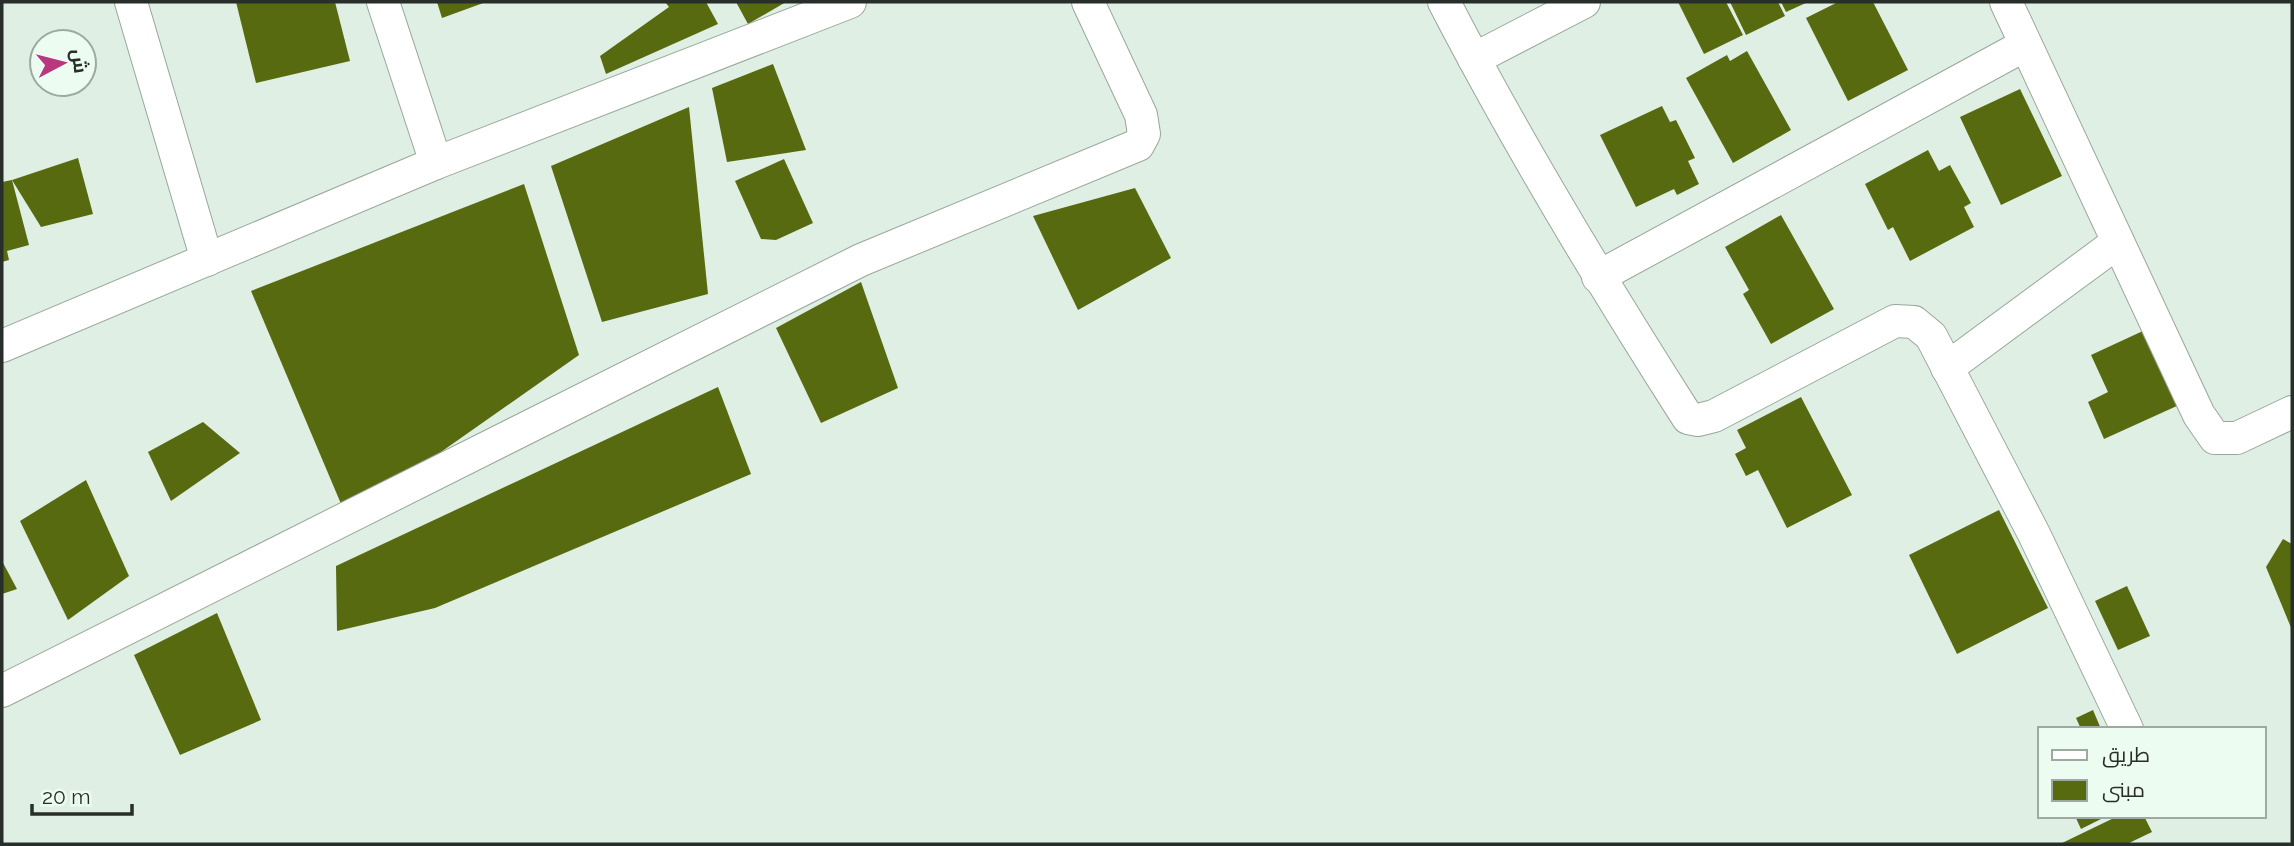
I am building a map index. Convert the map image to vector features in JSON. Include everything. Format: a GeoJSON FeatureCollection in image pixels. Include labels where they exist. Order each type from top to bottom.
{"type":"FeatureCollection","features":[{"type":"Feature","properties":{"kind":"street"},"geometry":{"type":"LineString","coordinates":[[131,2],[207,260]]}},
{"type":"Feature","properties":{"kind":"street"},"geometry":{"type":"LineString","coordinates":[[383,2],[436,163]]}},
{"type":"Feature","properties":{"kind":"street"},"geometry":{"type":"LineString","coordinates":[[2,346],[436,163],[850,2]]}},
{"type":"Feature","properties":{"kind":"street"},"geometry":{"type":"LineString","coordinates":[[2,691],[861,260],[1138,145],[1144,134],[1141,115],[1088,2]]}},
{"type":"Feature","properties":{"kind":"street"},"geometry":{"type":"LineString","coordinates":[[1444,2],[1598,277],[1688,418],[1698,420],[1714,416],[1895,321],[1914,322],[1931,336],[2034,534],[2126,727]]}},
{"type":"Feature","properties":{"kind":"street"},"geometry":{"type":"LineString","coordinates":[[1474,59],[1584,2]]}},
{"type":"Feature","properties":{"kind":"street"},"geometry":{"type":"LineString","coordinates":[[2006,2],[2199,415],[2215,438],[2237,438],[2292,412]]}},
{"type":"Feature","properties":{"kind":"street"},"geometry":{"type":"LineString","coordinates":[[1598,277],[2025,45]]}},
{"type":"Feature","properties":{"kind":"street"},"geometry":{"type":"LineString","coordinates":[[1947,368],[2118,243]]}},
{"type":"Feature","properties":{"kind":"building"},"geometry":{"type":"Polygon","coordinates":[[[236,2],[335,2],[350,61],[256,83],[236,2]]]}},
{"type":"Feature","properties":{"kind":"building"},"geometry":{"type":"Polygon","coordinates":[[[437,2],[486,2],[442,18],[437,2]]]}},
{"type":"Feature","properties":{"kind":"building"},"geometry":{"type":"Polygon","coordinates":[[[665,2],[706,2],[718,24],[606,74],[600,56],[669,7],[665,2]]]}},
{"type":"Feature","properties":{"kind":"building"},"geometry":{"type":"Polygon","coordinates":[[[736,2],[786,2],[748,24],[736,2]]]}},
{"type":"Feature","properties":{"kind":"building"},"geometry":{"type":"Polygon","coordinates":[[[1678,2],[1726,2],[1743,35],[1704,54],[1678,2]]]}},
{"type":"Feature","properties":{"kind":"building"},"geometry":{"type":"Polygon","coordinates":[[[1730,2],[1778,2],[1785,16],[1746,35],[1730,2]]]}},
{"type":"Feature","properties":{"kind":"building"},"geometry":{"type":"Polygon","coordinates":[[[1781,2],[1808,2],[1786,12],[1781,2]]]}},
{"type":"Feature","properties":{"kind":"building"},"geometry":{"type":"Polygon","coordinates":[[[1838,2],[1873,2],[1908,70],[1848,101],[1806,18],[1838,2]]]}},
{"type":"Feature","properties":{"kind":"building"},"geometry":{"type":"Polygon","coordinates":[[[1747,51],[1791,130],[1733,163],[1686,78],[1727,55],[1730,61],[1747,51]]]}},
{"type":"Feature","properties":{"kind":"building"},"geometry":{"type":"Polygon","coordinates":[[[773,64],[806,150],[727,162],[712,88],[773,64]]]}},
{"type":"Feature","properties":{"kind":"building"},"geometry":{"type":"Polygon","coordinates":[[[2020,89],[2062,176],[2001,205],[1960,117],[2020,89]]]}},
{"type":"Feature","properties":{"kind":"building"},"geometry":{"type":"Polygon","coordinates":[[[1662,106],[1670,122],[1676,120],[1695,158],[1688,161],[1699,184],[1677,195],[1674,189],[1636,207],[1600,135],[1662,106]]]}},
{"type":"Feature","properties":{"kind":"building"},"geometry":{"type":"Polygon","coordinates":[[[689,107],[708,294],[602,322],[551,166],[689,107]]]}},
{"type":"Feature","properties":{"kind":"building"},"geometry":{"type":"Polygon","coordinates":[[[1928,150],[1939,171],[1950,165],[1971,203],[1964,207],[1974,227],[1910,261],[1893,227],[1888,230],[1865,184],[1928,150]]]}},
{"type":"Feature","properties":{"kind":"building"},"geometry":{"type":"Polygon","coordinates":[[[78,158],[93,214],[41,227],[12,180],[78,158]]]}},
{"type":"Feature","properties":{"kind":"building"},"geometry":{"type":"Polygon","coordinates":[[[784,159],[813,223],[776,240],[761,239],[735,181],[784,159]]]}},
{"type":"Feature","properties":{"kind":"building"},"geometry":{"type":"Polygon","coordinates":[[[12,180],[29,245],[7,251],[9,260],[2,262],[2,182],[12,180]]]}},
{"type":"Feature","properties":{"kind":"building"},"geometry":{"type":"Polygon","coordinates":[[[524,184],[579,355],[347,518],[251,291],[524,184]]]}},
{"type":"Feature","properties":{"kind":"building"},"geometry":{"type":"Polygon","coordinates":[[[1135,188],[1171,258],[1078,310],[1033,216],[1135,188]]]}},
{"type":"Feature","properties":{"kind":"building"},"geometry":{"type":"Polygon","coordinates":[[[1781,215],[1834,309],[1771,344],[1743,294],[1749,290],[1725,247],[1781,215]]]}},
{"type":"Feature","properties":{"kind":"building"},"geometry":{"type":"Polygon","coordinates":[[[861,282],[898,388],[821,423],[776,328],[861,282]]]}},
{"type":"Feature","properties":{"kind":"building"},"geometry":{"type":"Polygon","coordinates":[[[2145,330],[2179,405],[2104,439],[2088,402],[2108,392],[2091,355],[2145,330]]]}},
{"type":"Feature","properties":{"kind":"building"},"geometry":{"type":"Polygon","coordinates":[[[718,387],[751,474],[435,608],[337,631],[336,566],[718,387]]]}},
{"type":"Feature","properties":{"kind":"building"},"geometry":{"type":"Polygon","coordinates":[[[1801,397],[1852,495],[1787,528],[1758,470],[1746,476],[1735,454],[1746,448],[1737,430],[1801,397]]]}},
{"type":"Feature","properties":{"kind":"building"},"geometry":{"type":"Polygon","coordinates":[[[203,422],[240,453],[171,501],[148,452],[203,422]]]}},
{"type":"Feature","properties":{"kind":"building"},"geometry":{"type":"Polygon","coordinates":[[[86,480],[129,576],[68,620],[20,521],[86,480]]]}},
{"type":"Feature","properties":{"kind":"building"},"geometry":{"type":"Polygon","coordinates":[[[1999,510],[2048,608],[1957,654],[1909,555],[1999,510]]]}},
{"type":"Feature","properties":{"kind":"building"},"geometry":{"type":"Polygon","coordinates":[[[2283,539],[2292,544],[2292,630],[2266,567],[2283,539]]]}},
{"type":"Feature","properties":{"kind":"building"},"geometry":{"type":"Polygon","coordinates":[[[2,561],[17,589],[2,594],[2,561]]]}},
{"type":"Feature","properties":{"kind":"building"},"geometry":{"type":"Polygon","coordinates":[[[2127,586],[2150,636],[2118,650],[2095,601],[2127,586]]]}},
{"type":"Feature","properties":{"kind":"building"},"geometry":{"type":"Polygon","coordinates":[[[217,613],[261,720],[180,755],[134,655],[217,613]]]}},
{"type":"Feature","properties":{"kind":"building"},"geometry":{"type":"Polygon","coordinates":[[[2093,710],[2100,727],[2080,727],[2076,718],[2093,710]]]}},
{"type":"Feature","properties":{"kind":"building"},"geometry":{"type":"Polygon","coordinates":[[[2076,818],[2103,818],[2081,829],[2076,818]]]}},
{"type":"Feature","properties":{"kind":"building"},"geometry":{"type":"Polygon","coordinates":[[[2114,818],[2145,818],[2152,832],[2127,844],[2060,844],[2114,818]]]}}]}
